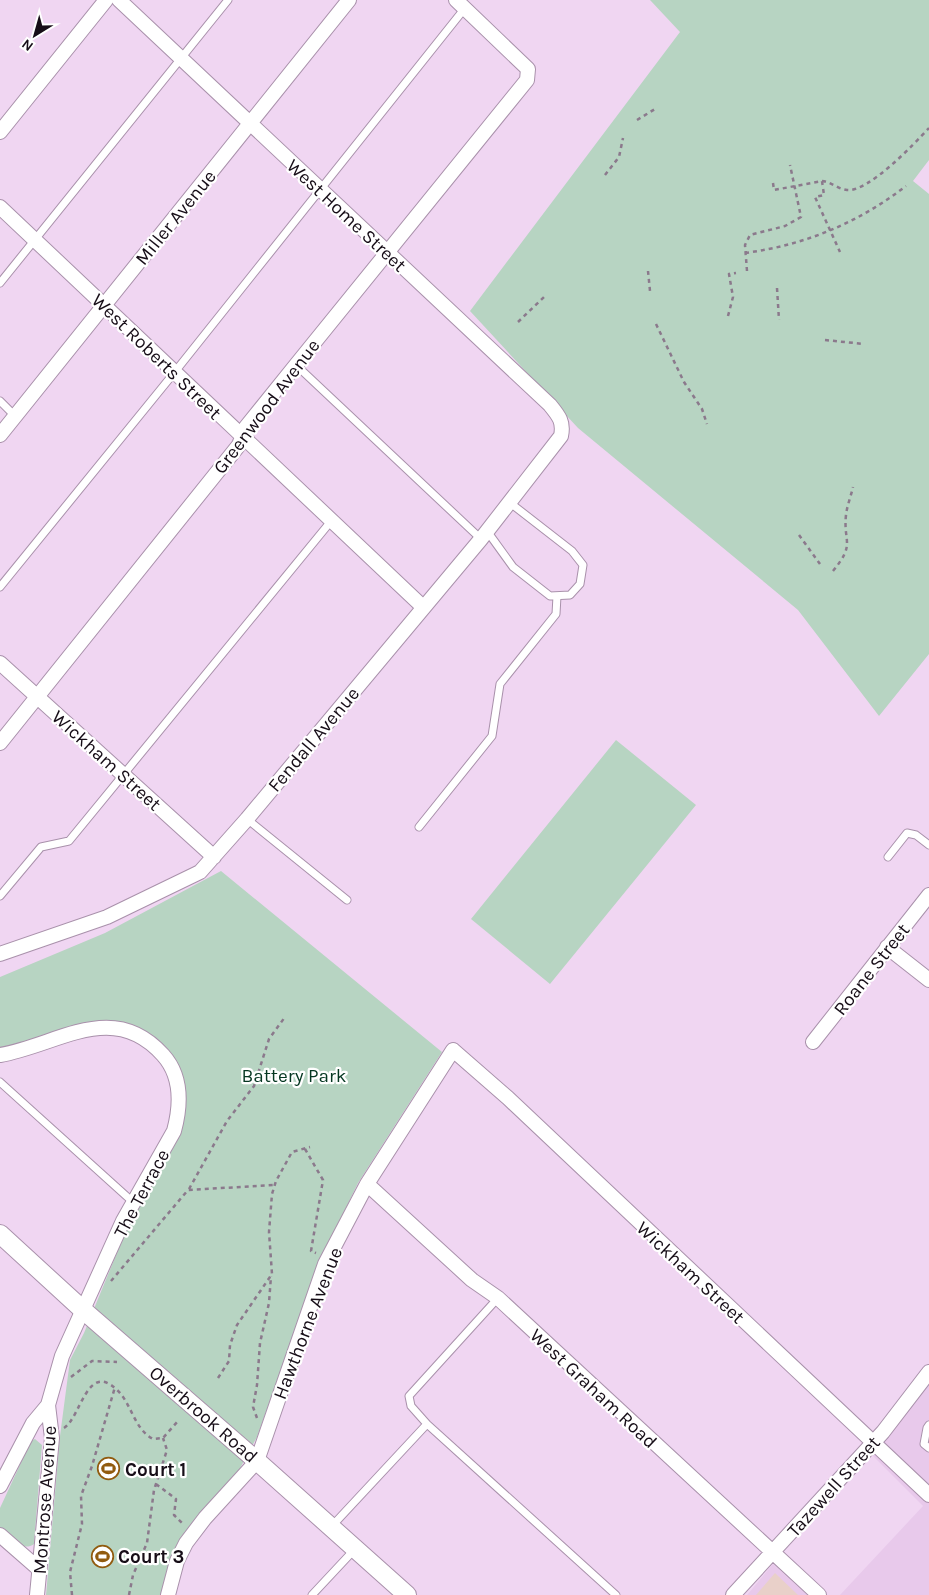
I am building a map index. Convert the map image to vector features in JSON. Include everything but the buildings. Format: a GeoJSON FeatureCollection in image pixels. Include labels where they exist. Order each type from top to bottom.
{"type":"FeatureCollection","features":[{"type":"Feature","properties":{"kind":"street"},"geometry":{"type":"LineString","coordinates":[[0,132],[106,0]]}},
{"type":"Feature","properties":{"kind":"street","name":"West Home Street"},"geometry":{"type":"LineString","coordinates":[[120,0],[550,405],[561,417],[563,427],[561,436]]}},
{"type":"Feature","properties":{"kind":"street","name":"Miller Avenue"},"geometry":{"type":"LineString","coordinates":[[0,435],[350,0]]}},
{"type":"Feature","properties":{"kind":"street","name":"Greenwood Avenue"},"geometry":{"type":"LineString","coordinates":[[0,743],[239,445],[246,427],[296,364],[527,80],[528,69],[461,4]]}},
{"type":"Feature","properties":{"kind":"street","name":"West Roberts Street"},"geometry":{"type":"LineString","coordinates":[[0,207],[423,607]]}},
{"type":"Feature","properties":{"kind":"street","name":"Fendall Avenue"},"geometry":{"type":"LineString","coordinates":[[0,954],[107,917],[200,872],[247,819],[484,535],[561,436]]}},
{"type":"Feature","properties":{"kind":"street","name":"Wickham Street"},"geometry":{"type":"LineString","coordinates":[[0,663],[214,857]]}},
{"type":"Feature","properties":{"kind":"street","name":"Roane Street"},"geometry":{"type":"LineString","coordinates":[[813,1042],[929,895]]}},
{"type":"Feature","properties":{"kind":"street"},"geometry":{"type":"LineString","coordinates":[[887,947],[929,980]]}},
{"type":"Feature","properties":{"kind":"street","name":"The Terrace"},"geometry":{"type":"LineString","coordinates":[[0,1055],[99,1027],[111,1027],[133,1032],[156,1047],[167,1060],[174,1072],[179,1098],[178,1116],[174,1131],[134,1202],[83,1310],[62,1356],[48,1405],[33,1423],[0,1486]]}},
{"type":"Feature","properties":{"kind":"street","name":"Wickham Street"},"geometry":{"type":"LineString","coordinates":[[453,1050],[508,1098],[929,1495]]}},
{"type":"Feature","properties":{"kind":"street","name":"Hawthorne Avenue"},"geometry":{"type":"LineString","coordinates":[[168,1595],[177,1561],[186,1543],[205,1518],[258,1460],[325,1264],[367,1184],[453,1050]]}},
{"type":"Feature","properties":{"kind":"street","name":"West Graham Road"},"geometry":{"type":"LineString","coordinates":[[367,1184],[472,1280],[498,1298],[819,1595]]}},
{"type":"Feature","properties":{"kind":"street","name":"Overbrook Road"},"geometry":{"type":"LineString","coordinates":[[0,1234],[83,1310],[258,1460],[407,1595]]}},
{"type":"Feature","properties":{"kind":"street","name":"Tazewell Street"},"geometry":{"type":"LineString","coordinates":[[733,1595],[872,1443],[929,1372]]}},
{"type":"Feature","properties":{"kind":"street","name":"Montrose Avenue"},"geometry":{"type":"LineString","coordinates":[[37,1595],[52,1438],[48,1405]]}},
{"type":"Feature","properties":{"kind":"street"},"geometry":{"type":"LineString","coordinates":[[0,1535],[40,1570]]}},
{"type":"Feature","properties":{"kind":"lane"},"geometry":{"type":"LineString","coordinates":[[0,283],[228,0]]}},
{"type":"Feature","properties":{"kind":"lane"},"geometry":{"type":"LineString","coordinates":[[0,587],[320,190],[461,4]]}},
{"type":"Feature","properties":{"kind":"lane"},"geometry":{"type":"LineString","coordinates":[[296,364],[484,535],[513,567],[550,596],[570,595],[580,584],[583,565],[572,551],[509,502]]}},
{"type":"Feature","properties":{"kind":"lane"},"geometry":{"type":"LineString","coordinates":[[0,401],[15,416]]}},
{"type":"Feature","properties":{"kind":"lane"},"geometry":{"type":"LineString","coordinates":[[0,896],[41,847],[69,841],[332,519]]}},
{"type":"Feature","properties":{"kind":"lane"},"geometry":{"type":"LineString","coordinates":[[419,827],[492,736],[500,684],[556,614],[557,596]]}},
{"type":"Feature","properties":{"kind":"lane"},"geometry":{"type":"LineString","coordinates":[[247,819],[347,900]]}},
{"type":"Feature","properties":{"kind":"lane"},"geometry":{"type":"LineString","coordinates":[[888,857],[907,833],[916,835],[929,845]]}},
{"type":"Feature","properties":{"kind":"lane"},"geometry":{"type":"LineString","coordinates":[[0,1082],[134,1202]]}},
{"type":"Feature","properties":{"kind":"lane"},"geometry":{"type":"LineString","coordinates":[[498,1298],[409,1396],[411,1406],[427,1424],[616,1595]]}},
{"type":"Feature","properties":{"kind":"lane"},"geometry":{"type":"LineString","coordinates":[[332,1527],[427,1424]]}},
{"type":"Feature","properties":{"kind":"lane"},"geometry":{"type":"LineString","coordinates":[[929,1425],[926,1428],[924,1444],[929,1448]]}},
{"type":"Feature","properties":{"kind":"lane"},"geometry":{"type":"LineString","coordinates":[[312,1595],[355,1549]]}},
{"type":"Feature","properties":{"kind":"path"},"geometry":{"type":"LineString","coordinates":[[638,120],[655,109]]}},
{"type":"Feature","properties":{"kind":"path"},"geometry":{"type":"LineString","coordinates":[[773,183],[774,190],[822,181],[849,190],[860,187],[901,158],[929,128]]}},
{"type":"Feature","properties":{"kind":"path"},"geometry":{"type":"LineString","coordinates":[[605,175],[618,157],[623,138]]}},
{"type":"Feature","properties":{"kind":"path"},"geometry":{"type":"LineString","coordinates":[[747,271],[745,245],[750,235],[776,229],[800,217],[790,165]]}},
{"type":"Feature","properties":{"kind":"path"},"geometry":{"type":"LineString","coordinates":[[822,181],[824,195],[815,197],[840,252]]}},
{"type":"Feature","properties":{"kind":"path"},"geometry":{"type":"LineString","coordinates":[[745,254],[790,244],[830,231],[871,211],[906,186]]}},
{"type":"Feature","properties":{"kind":"path"},"geometry":{"type":"LineString","coordinates":[[648,271],[650,291]]}},
{"type":"Feature","properties":{"kind":"path"},"geometry":{"type":"LineString","coordinates":[[728,316],[733,297],[730,274],[736,273]]}},
{"type":"Feature","properties":{"kind":"path"},"geometry":{"type":"LineString","coordinates":[[777,288],[779,320]]}},
{"type":"Feature","properties":{"kind":"path"},"geometry":{"type":"LineString","coordinates":[[518,322],[545,296]]}},
{"type":"Feature","properties":{"kind":"path"},"geometry":{"type":"LineString","coordinates":[[656,324],[684,382],[706,418],[707,424]]}},
{"type":"Feature","properties":{"kind":"path"},"geometry":{"type":"LineString","coordinates":[[826,340],[864,344]]}},
{"type":"Feature","properties":{"kind":"path"},"geometry":{"type":"LineString","coordinates":[[833,571],[847,550],[846,516],[853,487]]}},
{"type":"Feature","properties":{"kind":"path"},"geometry":{"type":"LineString","coordinates":[[799,535],[820,564]]}},
{"type":"Feature","properties":{"kind":"path"},"geometry":{"type":"LineString","coordinates":[[107,1283],[114,1279],[188,1190],[227,1121],[254,1086],[269,1039],[285,1017]]}},
{"type":"Feature","properties":{"kind":"path"},"geometry":{"type":"LineString","coordinates":[[258,1419],[253,1407],[257,1385],[260,1343],[269,1304],[272,1274],[269,1232],[274,1185],[292,1152],[310,1147]]}},
{"type":"Feature","properties":{"kind":"path"},"geometry":{"type":"LineString","coordinates":[[305,1149],[323,1180],[311,1251],[320,1255]]}},
{"type":"Feature","properties":{"kind":"path"},"geometry":{"type":"LineString","coordinates":[[188,1190],[274,1185]]}},
{"type":"Feature","properties":{"kind":"path"},"geometry":{"type":"LineString","coordinates":[[218,1378],[229,1361],[230,1345],[237,1325],[272,1274]]}},
{"type":"Feature","properties":{"kind":"path"},"geometry":{"type":"LineString","coordinates":[[66,1381],[88,1363],[117,1362]]}},
{"type":"Feature","properties":{"kind":"path"},"geometry":{"type":"LineString","coordinates":[[63,1429],[74,1418],[84,1394],[91,1386],[100,1382],[115,1387],[125,1399],[143,1432],[153,1439],[164,1438],[178,1421]]}},
{"type":"Feature","properties":{"kind":"path"},"geometry":{"type":"LineString","coordinates":[[72,1595],[70,1572],[82,1524],[80,1496],[92,1466],[115,1387]]}},
{"type":"Feature","properties":{"kind":"path"},"geometry":{"type":"LineString","coordinates":[[129,1595],[133,1575],[147,1543],[156,1484],[167,1450],[164,1438]]}},
{"type":"Feature","properties":{"kind":"path"},"geometry":{"type":"LineString","coordinates":[[156,1484],[176,1499],[175,1517],[189,1528]]}},
{"type":"Feature","properties":{"kind":"shaded area"},"geometry":{"type":"Polygon","coordinates":[[[929,1384],[929,1595],[840,1595],[923,1506],[872,1455],[929,1384]]]}},
{"type":"Feature","properties":{"kind":"shaded area"},"geometry":{"type":"Polygon","coordinates":[[[773,1564],[807,1595],[747,1595],[773,1564]]]}},
{"type":"Feature","properties":{"kind":"shaded area"},"geometry":{"type":"Polygon","coordinates":[[[775,1573],[798,1595],[756,1595],[775,1573]]]}},
{"type":"Feature","properties":{"kind":"green space"},"geometry":{"type":"Polygon","coordinates":[[[650,0],[929,0],[929,160],[913,181],[929,194],[929,654],[879,716],[798,610],[578,428],[470,311],[680,32],[650,0]]]}},
{"type":"Feature","properties":{"kind":"green space"},"geometry":{"type":"Polygon","coordinates":[[[616,740],[696,805],[550,984],[471,919],[616,740]]]}},
{"type":"Feature","properties":{"kind":"green space","name":"Battery Park"},"geometry":{"type":"Polygon","coordinates":[[[221,871],[442,1052],[358,1183],[319,1263],[257,1437],[238,1472],[180,1539],[171,1558],[161,1595],[46,1595],[60,1436],[70,1360],[84,1333],[123,1238],[145,1194],[184,1097],[152,1038],[142,1030],[129,1025],[96,1021],[0,1049],[0,977],[105,933],[221,871]]]}},
{"type":"Feature","properties":{"kind":"green space"},"geometry":{"type":"Polygon","coordinates":[[[35,1439],[42,1445],[34,1544],[25,1546],[16,1542],[0,1527],[0,1508],[31,1441],[35,1439]]]}},
{"type":"Feature","properties":{"kind":"place","name":"Court 1"},"geometry":{"type":"Point","coordinates":[109,1469]}},
{"type":"Feature","properties":{"kind":"place","name":"Court 3"},"geometry":{"type":"Point","coordinates":[102,1556]}}]}
